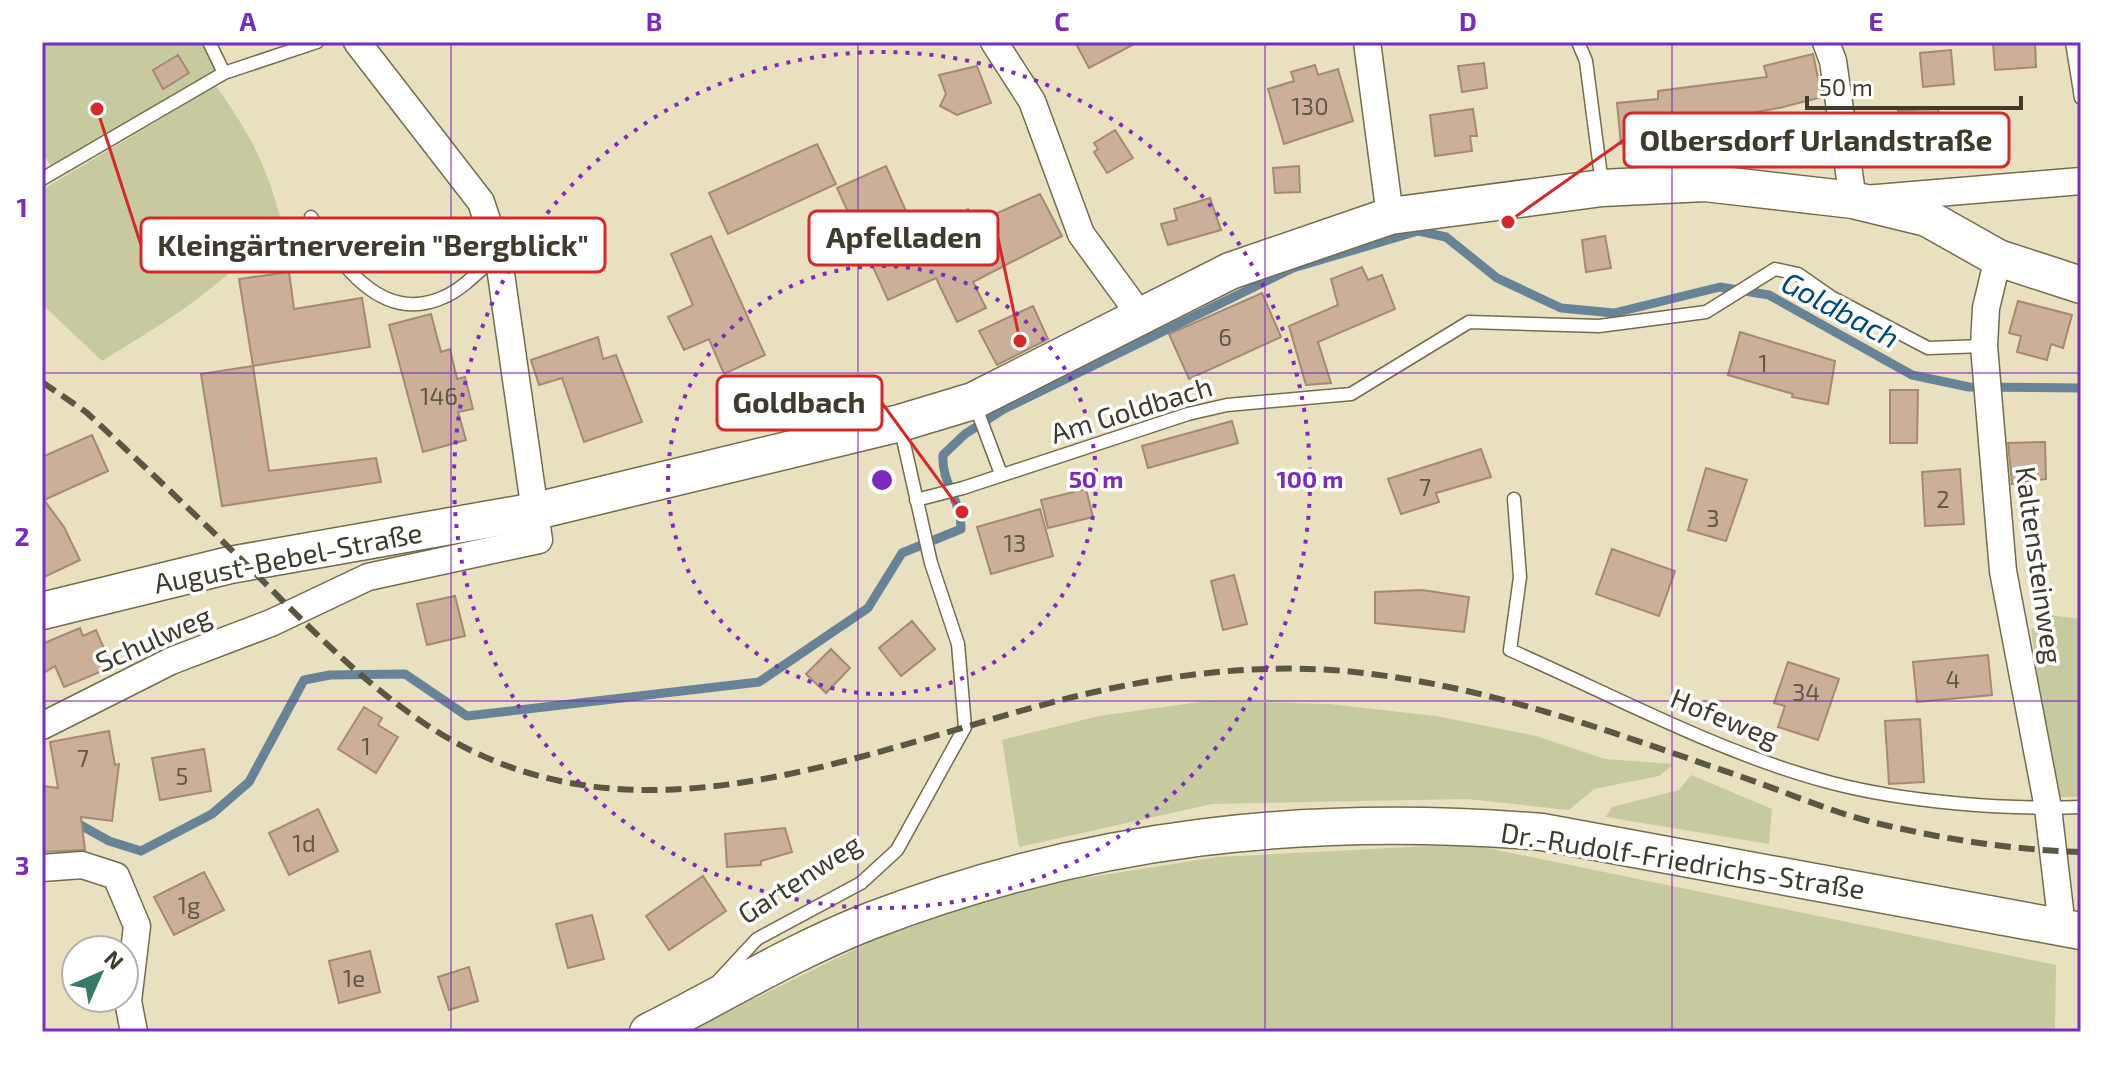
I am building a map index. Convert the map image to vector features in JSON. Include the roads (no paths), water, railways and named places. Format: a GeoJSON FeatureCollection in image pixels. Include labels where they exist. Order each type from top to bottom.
{"type":"FeatureCollection","features":[{"type":"Feature","properties":{"kind":"street"},"geometry":{"type":"LineString","coordinates":[[357,42],[481,202],[498,253],[536,511]]}},
{"type":"Feature","properties":{"kind":"street"},"geometry":{"type":"LineString","coordinates":[[994,42],[1032,101],[1081,234],[1140,315]]}},
{"type":"Feature","properties":{"kind":"street"},"geometry":{"type":"LineString","coordinates":[[1367,42],[1390,216]]}},
{"type":"Feature","properties":{"kind":"street"},"geometry":{"type":"LineString","coordinates":[[1826,42],[1833,61],[1853,200],[2081,181]]}},
{"type":"Feature","properties":{"kind":"street","name":"August-Bebel-Straße"},"geometry":{"type":"LineString","coordinates":[[42,611],[230,565],[536,511],[900,423],[973,401],[1230,271],[1390,216],[1602,188],[1705,183],[1853,200],[1927,218],[1998,258],[2081,285]]}},
{"type":"Feature","properties":{"kind":"street","name":"Kaltensteinweg"},"geometry":{"type":"LineString","coordinates":[[1998,258],[1986,308],[1985,359],[2003,571],[2071,929]]}},
{"type":"Feature","properties":{"kind":"street","name":"Schulweg"},"geometry":{"type":"LineString","coordinates":[[42,726],[171,661],[271,623],[368,577],[539,540],[536,511]]}},
{"type":"Feature","properties":{"kind":"street","name":"Dr.-Rudolf-Friedrichs-Straße"},"geometry":{"type":"LineString","coordinates":[[648,1032],[772,967],[868,922],[948,894],[1132,846],[1213,833],[1290,827],[1464,826],[1542,832],[2071,929]]}},
{"type":"Feature","properties":{"kind":"street"},"geometry":{"type":"LineString","coordinates":[[42,868],[82,865],[116,876],[137,926],[128,1001],[134,1032]]}},
{"type":"Feature","properties":{"kind":"lane"},"geometry":{"type":"LineString","coordinates":[[209,42],[224,73]]}},
{"type":"Feature","properties":{"kind":"lane"},"geometry":{"type":"LineString","coordinates":[[42,179],[224,73],[317,42]]}},
{"type":"Feature","properties":{"kind":"lane"},"geometry":{"type":"LineString","coordinates":[[1578,42],[1586,61],[1602,188]]}},
{"type":"Feature","properties":{"kind":"lane"},"geometry":{"type":"LineString","coordinates":[[2072,42],[2081,98]]}},
{"type":"Feature","properties":{"kind":"lane"},"geometry":{"type":"LineString","coordinates":[[311,217],[342,266],[392,301],[424,305],[448,296],[498,253]]}},
{"type":"Feature","properties":{"kind":"lane","name":"Am Goldbach"},"geometry":{"type":"LineString","coordinates":[[916,500],[1227,405],[1351,394],[1469,322],[1599,326],[1706,312],[1775,269],[1798,274],[1831,297],[1928,348],[1985,359]]}},
{"type":"Feature","properties":{"kind":"lane"},"geometry":{"type":"LineString","coordinates":[[973,401],[1001,474]]}},
{"type":"Feature","properties":{"kind":"lane","name":"Gartenweg"},"geometry":{"type":"LineString","coordinates":[[689,1011],[757,939],[861,883],[897,850],[953,754],[965,727],[958,644],[931,563],[900,423]]}},
{"type":"Feature","properties":{"kind":"lane","name":"Hofeweg"},"geometry":{"type":"LineString","coordinates":[[1514,499],[1520,577],[1510,650],[1751,755],[1831,782],[1886,794],[2048,808],[2081,807]]}},
{"type":"Feature","properties":{"kind":"waterway","name":"Goldbach"},"geometry":{"type":"LineString","coordinates":[[75,822],[109,841],[141,851],[212,814],[249,782],[304,680],[330,675],[405,674],[467,716],[759,682],[868,608],[902,553],[961,529],[958,510],[945,474],[943,455],[965,434],[1004,409],[1293,268],[1418,231],[1446,237],[1497,278],[1561,308],[1614,313],[1720,287],[1769,295],[1912,375],[1969,387],[2081,388]]}},
{"type":"Feature","properties":{"kind":"railway"},"geometry":{"type":"LineString","coordinates":[[42,382],[86,412],[319,636],[389,698],[441,734],[517,770],[596,787],[675,789],[756,780],[836,763],[1073,697],[1142,682],[1213,672],[1319,669],[1454,688],[1551,713],[1876,823],[1978,843],[2081,852]]}},
{"type":"Feature","properties":{"kind":"place","name":"Kleingärtnerverein \"Bergblick\""},"geometry":{"type":"Point","coordinates":[97,109]}},
{"type":"Feature","properties":{"kind":"place","name":"Olbersdorf Urlandstraße"},"geometry":{"type":"Point","coordinates":[1508,222]}},
{"type":"Feature","properties":{"kind":"place","name":"Apfelladen"},"geometry":{"type":"Point","coordinates":[1020,341]}},
{"type":"Feature","properties":{"kind":"place","name":"Goldbach"},"geometry":{"type":"Point","coordinates":[962,512]}}]}
